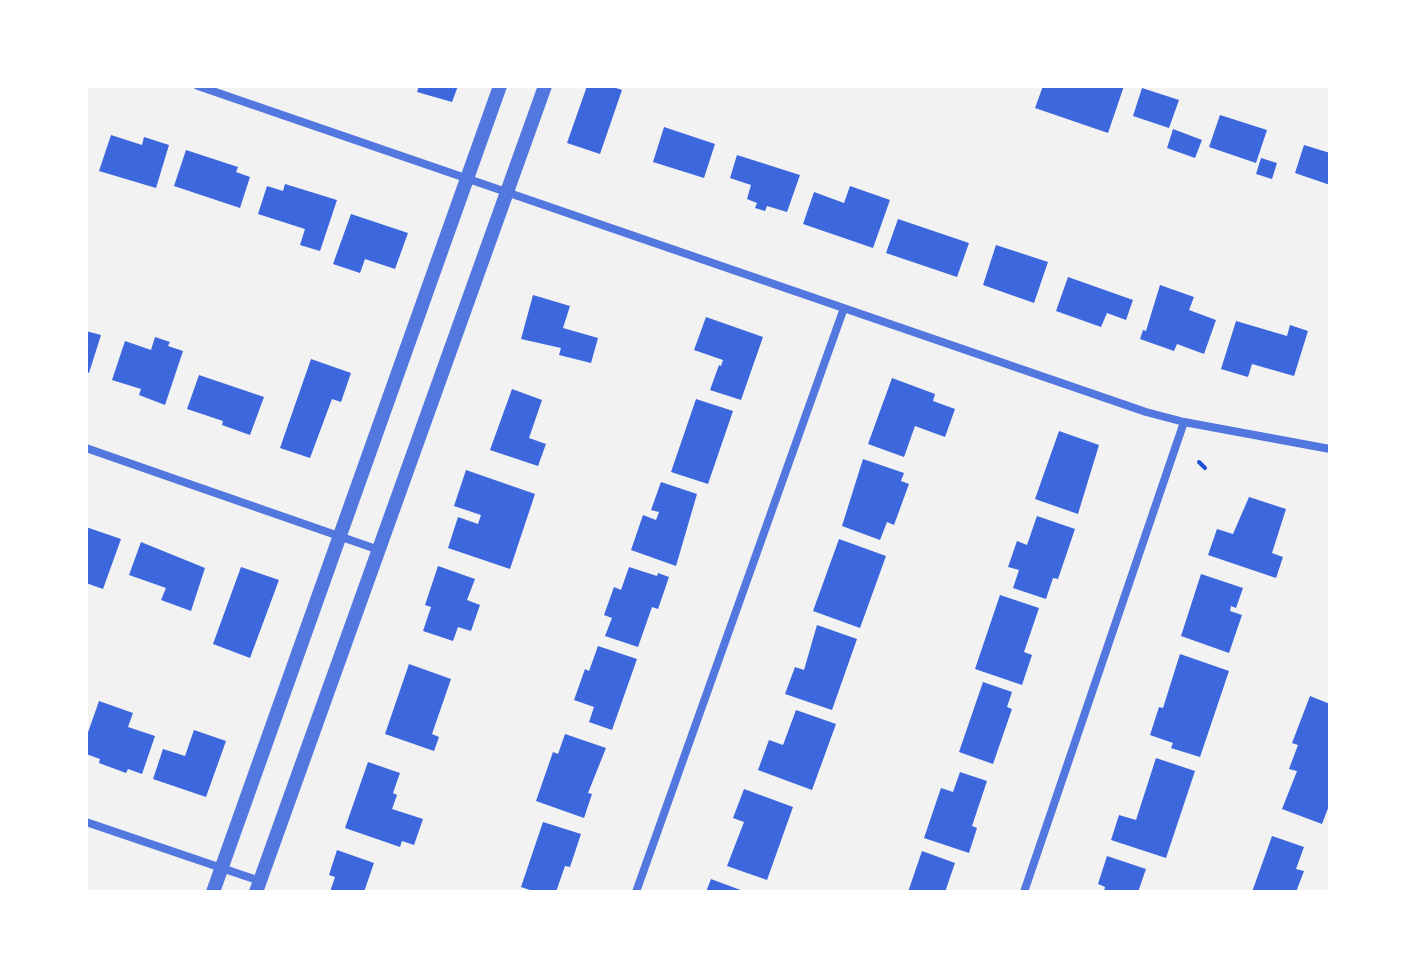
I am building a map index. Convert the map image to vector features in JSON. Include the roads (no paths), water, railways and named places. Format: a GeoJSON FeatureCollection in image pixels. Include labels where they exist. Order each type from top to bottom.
{"type":"FeatureCollection","features":[{"type":"Feature","properties":{"kind":"street"},"geometry":{"type":"LineString","coordinates":[[198,86],[1146,412],[1330,449]]}},
{"type":"Feature","properties":{"kind":"street"},"geometry":{"type":"LineString","coordinates":[[213,892],[500,86]]}},
{"type":"Feature","properties":{"kind":"street"},"geometry":{"type":"LineString","coordinates":[[86,822],[221,868],[258,887],[545,86]]}},
{"type":"Feature","properties":{"kind":"street"},"geometry":{"type":"LineString","coordinates":[[636,892],[844,308]]}},
{"type":"Feature","properties":{"kind":"street"},"geometry":{"type":"LineString","coordinates":[[1024,892],[1184,422]]}},
{"type":"Feature","properties":{"kind":"street"},"geometry":{"type":"LineString","coordinates":[[86,448],[379,550]]}}]}
